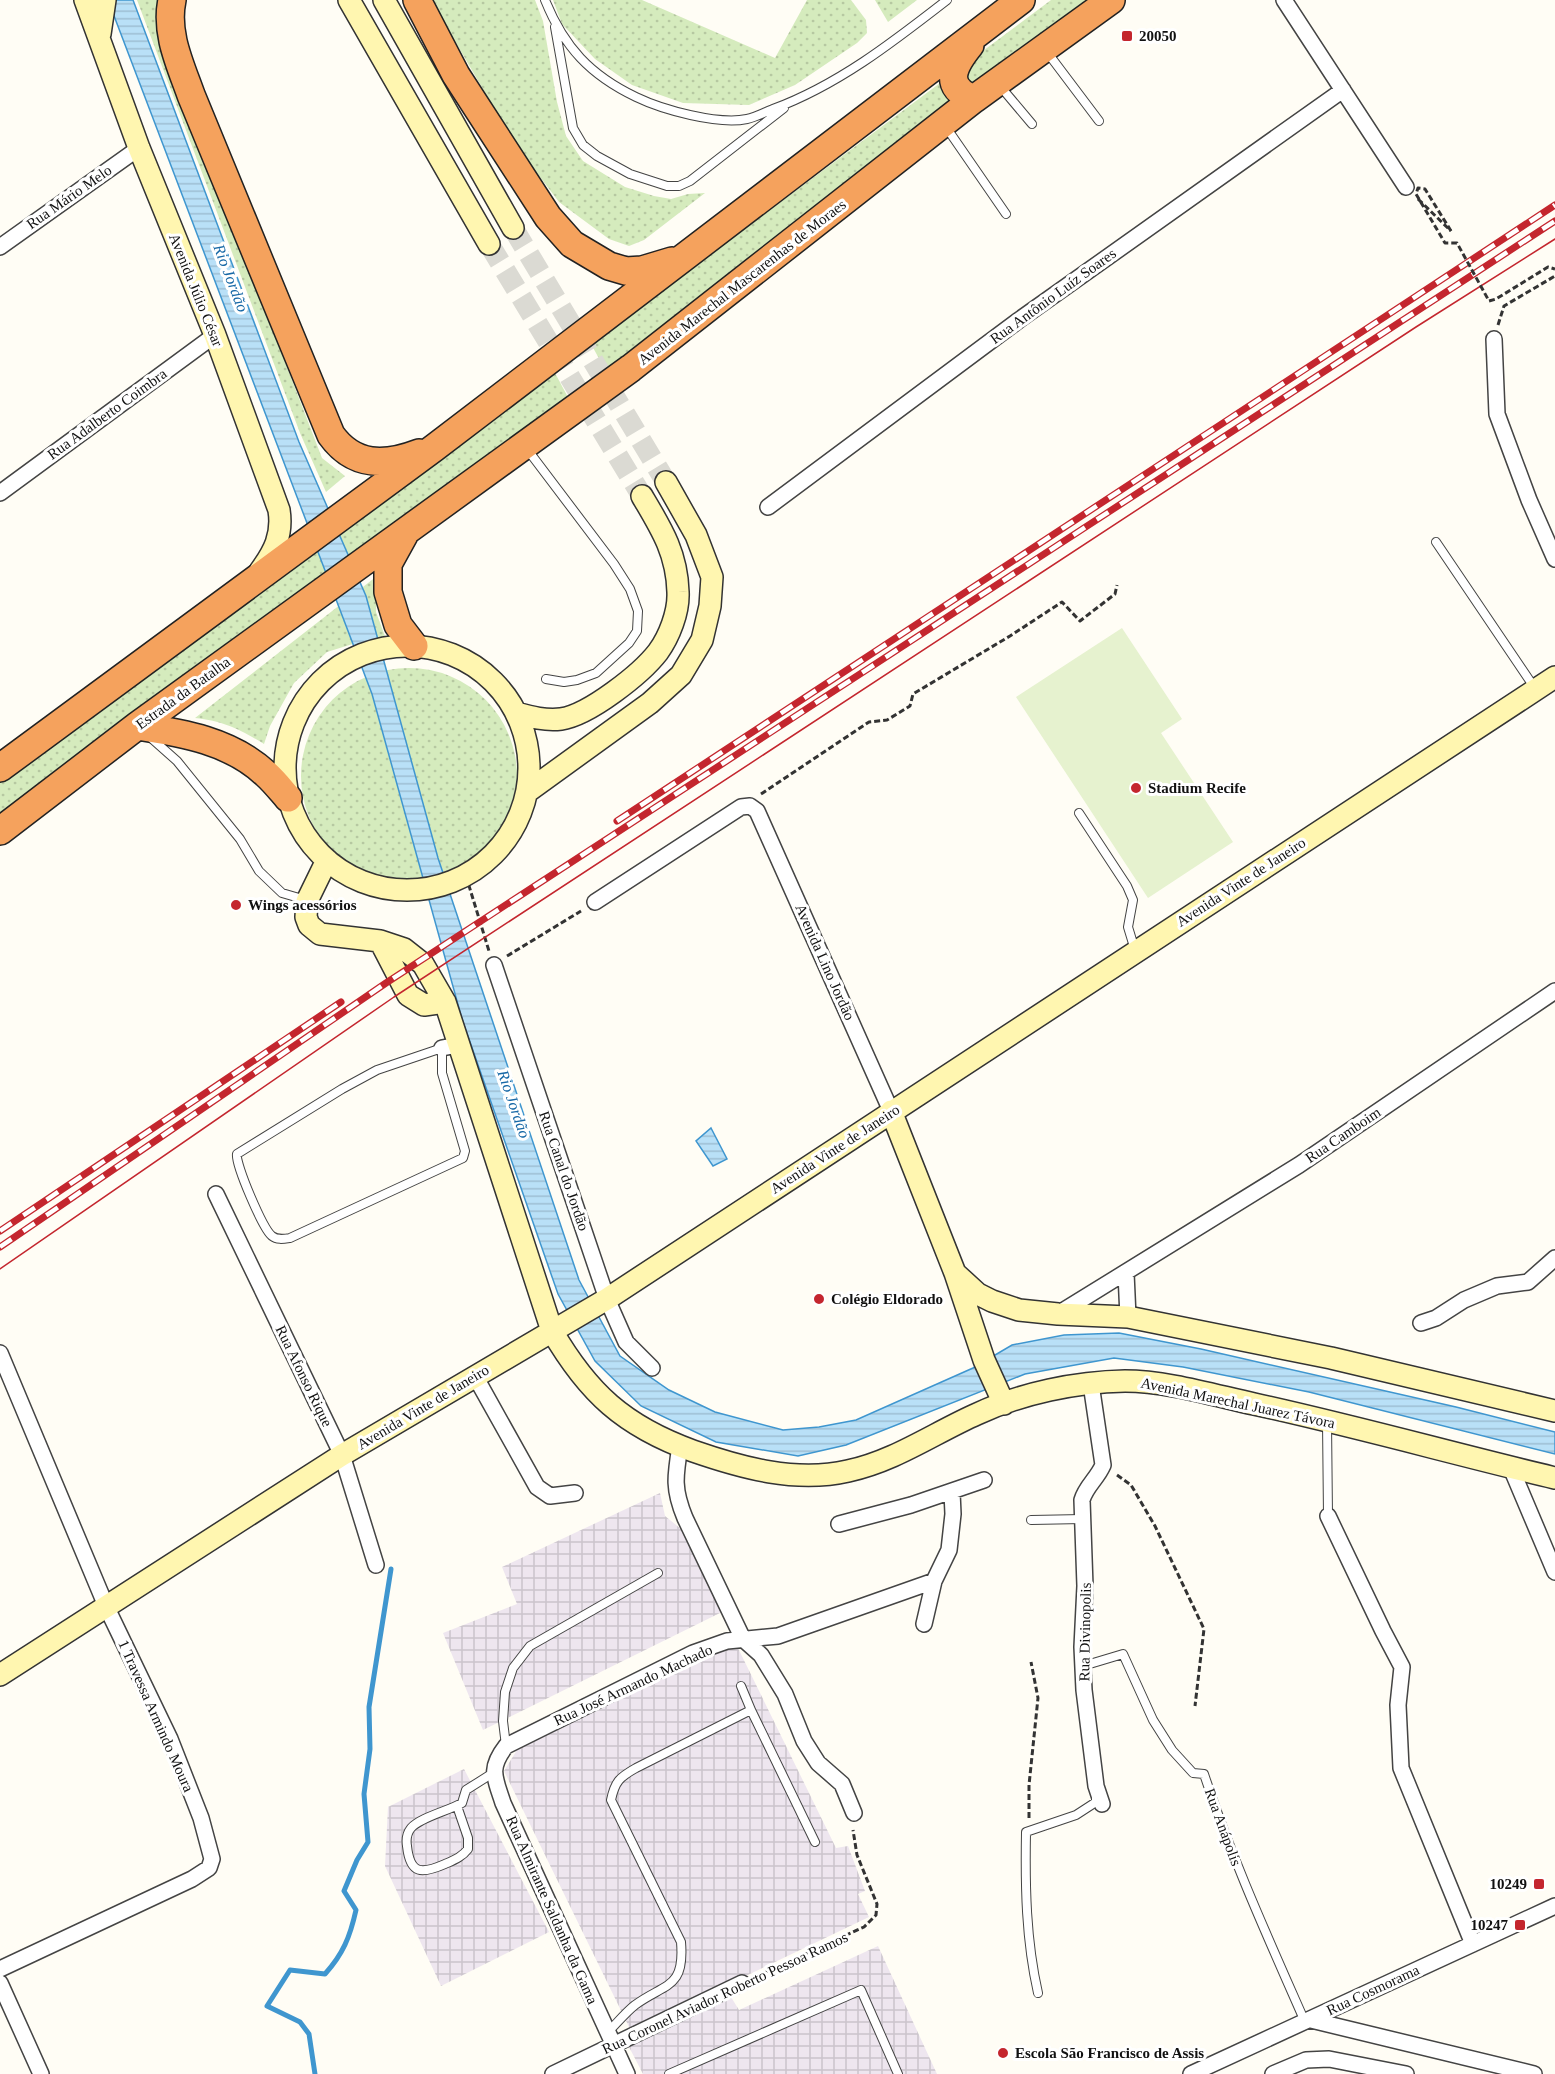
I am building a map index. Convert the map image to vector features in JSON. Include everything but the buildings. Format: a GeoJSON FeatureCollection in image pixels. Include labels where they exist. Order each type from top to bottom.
{"type":"FeatureCollection","features":[{"type":"Feature","properties":{"kind":"highway"},"geometry":{"type":"LineString","coordinates":[[172,0],[169,12],[172,39],[191,95],[330,435],[339,447],[351,456],[383,462],[404,459],[434,448]]}},
{"type":"Feature","properties":{"kind":"highway"},"geometry":{"type":"LineString","coordinates":[[417,0],[456,75],[548,217],[572,244],[609,266],[626,271],[642,270],[688,255]]}},
{"type":"Feature","properties":{"kind":"highway"},"geometry":{"type":"LineString","coordinates":[[0,768],[434,448],[1022,0]]}},
{"type":"Feature","properties":{"kind":"highway","name":"Avenida Marechal Mascarenhas de Moraes"},"geometry":{"type":"LineString","coordinates":[[369,559],[684,328],[974,99],[1111,0]]}},
{"type":"Feature","properties":{"kind":"highway"},"geometry":{"type":"LineString","coordinates":[[974,99],[958,92],[953,76],[966,50],[982,30]]}},
{"type":"Feature","properties":{"kind":"highway"},"geometry":{"type":"LineString","coordinates":[[402,646],[388,592],[388,564],[406,532]]}},
{"type":"Feature","properties":{"kind":"highway","name":"Estrada da Batalha"},"geometry":{"type":"LineString","coordinates":[[0,831],[138,726],[369,559]]}},
{"type":"Feature","properties":{"kind":"highway"},"geometry":{"type":"LineString","coordinates":[[138,726],[191,735],[237,754],[265,772],[288,798]]}},
{"type":"Feature","properties":{"kind":"main road"},"geometry":{"type":"LineString","coordinates":[[349,0],[489,244]]}},
{"type":"Feature","properties":{"kind":"main road"},"geometry":{"type":"LineString","coordinates":[[384,0],[513,228]]}},
{"type":"Feature","properties":{"kind":"main road","name":"Avenida Júlio César"},"geometry":{"type":"LineString","coordinates":[[98,3],[100,38],[139,148],[215,335],[279,510],[280,535],[273,552],[255,579]]}},
{"type":"Feature","properties":{"kind":"main road"},"geometry":{"type":"LineString","coordinates":[[527,792],[650,704],[687,667],[702,640],[710,606],[712,577],[696,535],[666,482]]}},
{"type":"Feature","properties":{"kind":"main road"},"geometry":{"type":"LineString","coordinates":[[516,713],[540,719],[563,718],[598,704],[648,663],[659,650],[671,627],[679,596],[677,567],[667,539],[642,496]]}},
{"type":"Feature","properties":{"kind":"main road"},"geometry":{"type":"LineString","coordinates":[[402,646],[445,652],[474,666],[498,687],[516,713],[526,738],[530,765],[527,792],[520,816],[509,837],[494,856],[460,879],[436,888],[394,890],[351,877],[327,860],[304,835],[288,798],[284,765],[290,732],[303,702],[325,676],[353,658],[402,646]]}},
{"type":"Feature","properties":{"kind":"main road","name":"Avenida Vinte de Janeiro"},"geometry":{"type":"LineString","coordinates":[[0,1675],[342,1455],[604,1301],[1555,676]]}},
{"type":"Feature","properties":{"kind":"main road"},"geometry":{"type":"LineString","coordinates":[[327,860],[307,901],[306,917],[309,925],[314,930],[328,935],[380,941],[404,949],[423,964],[445,1002],[450,1046],[554,1329]]}},
{"type":"Feature","properties":{"kind":"main road","name":"Avenida Lino Jordão"},"geometry":{"type":"LineString","coordinates":[[891,1111],[956,1273],[984,1360],[1000,1396]]}},
{"type":"Feature","properties":{"kind":"main road"},"geometry":{"type":"LineString","coordinates":[[956,1273],[978,1294],[1019,1310],[1128,1317],[1331,1358],[1555,1411]]}},
{"type":"Feature","properties":{"kind":"main road","name":"Avenida Marechal Juarez Távora"},"geometry":{"type":"LineString","coordinates":[[554,1329],[569,1360],[589,1386],[642,1429],[680,1446],[737,1466],[779,1473],[807,1475],[847,1472],[885,1459],[977,1414],[1000,1396],[1126,1381],[1156,1384],[1327,1420],[1555,1478]]}},
{"type":"Feature","properties":{"kind":"street"},"geometry":{"type":"LineString","coordinates":[[1284,0],[1406,187]]}},
{"type":"Feature","properties":{"kind":"street","name":"Rua Antônio Luíz Soares"},"geometry":{"type":"LineString","coordinates":[[768,507],[1019,320],[1343,90]]}},
{"type":"Feature","properties":{"kind":"street","name":"Rua Mário Melo"},"geometry":{"type":"LineString","coordinates":[[0,246],[139,148]]}},
{"type":"Feature","properties":{"kind":"street","name":"Rua Adalberto Coimbra"},"geometry":{"type":"LineString","coordinates":[[0,494],[215,335]]}},
{"type":"Feature","properties":{"kind":"street"},"geometry":{"type":"LineString","coordinates":[[1494,339],[1497,414],[1529,500],[1555,559]]}},
{"type":"Feature","properties":{"kind":"street"},"geometry":{"type":"LineString","coordinates":[[595,902],[713,823],[741,807],[750,806]]}},
{"type":"Feature","properties":{"kind":"street","name":"Avenida Lino Jordão"},"geometry":{"type":"LineString","coordinates":[[750,806],[757,811],[772,840],[891,1111]]}},
{"type":"Feature","properties":{"kind":"street","name":"Rua Canal do Jordão"},"geometry":{"type":"LineString","coordinates":[[494,965],[604,1301],[627,1342],[652,1368]]}},
{"type":"Feature","properties":{"kind":"street","name":"Rua Camboim"},"geometry":{"type":"LineString","coordinates":[[1058,1314],[1299,1165],[1555,991]]}},
{"type":"Feature","properties":{"kind":"street","name":"Rua Afonso Rique"},"geometry":{"type":"LineString","coordinates":[[216,1194],[342,1455],[376,1565]]}},
{"type":"Feature","properties":{"kind":"street"},"geometry":{"type":"LineString","coordinates":[[1421,1323],[1436,1318],[1464,1300],[1497,1286],[1528,1282],[1555,1258]]}},
{"type":"Feature","properties":{"kind":"street"},"geometry":{"type":"LineString","coordinates":[[1126,1273],[1128,1317]]}},
{"type":"Feature","properties":{"kind":"street","name":"1 Travessa Armindo Moura"},"geometry":{"type":"LineString","coordinates":[[0,1353],[106,1606],[170,1738],[193,1798],[212,1859],[209,1868],[192,1879],[0,1969]]}},
{"type":"Feature","properties":{"kind":"street"},"geometry":{"type":"LineString","coordinates":[[475,1376],[537,1487],[550,1496],[575,1493]]}},
{"type":"Feature","properties":{"kind":"street"},"geometry":{"type":"LineString","coordinates":[[1090,1384],[1103,1466]]}},
{"type":"Feature","properties":{"kind":"street"},"geometry":{"type":"LineString","coordinates":[[680,1446],[675,1481],[678,1501],[743,1639],[761,1655],[785,1694],[804,1741],[818,1763],[842,1784],[854,1813]]}},
{"type":"Feature","properties":{"kind":"street","name":"Rua Divinopolis"},"geometry":{"type":"LineString","coordinates":[[1102,1804],[1095,1786],[1084,1690],[1082,1647],[1085,1586],[1082,1500],[1085,1490],[1103,1466]]}},
{"type":"Feature","properties":{"kind":"street"},"geometry":{"type":"LineString","coordinates":[[1511,1468],[1555,1572]]}},
{"type":"Feature","properties":{"kind":"street"},"geometry":{"type":"LineString","coordinates":[[839,1524],[911,1506],[984,1480]]}},
{"type":"Feature","properties":{"kind":"street"},"geometry":{"type":"LineString","coordinates":[[924,1624],[934,1581],[949,1550],[952,1492]]}},
{"type":"Feature","properties":{"kind":"street"},"geometry":{"type":"LineString","coordinates":[[1328,1516],[1402,1667],[1398,1705],[1401,1768],[1473,1944]]}},
{"type":"Feature","properties":{"kind":"street","name":"Rua José Armando Machado"},"geometry":{"type":"LineString","coordinates":[[506,1746],[693,1653],[727,1641],[778,1636],[934,1581]]}},
{"type":"Feature","properties":{"kind":"street"},"geometry":{"type":"LineString","coordinates":[[493,1773],[498,1755],[506,1746]]}},
{"type":"Feature","properties":{"kind":"street","name":"Rua Almirante Saldanha da Gama"},"geometry":{"type":"LineString","coordinates":[[493,1773],[503,1803],[627,2074]]}},
{"type":"Feature","properties":{"kind":"street","name":"Rua Cosmorama"},"geometry":{"type":"LineString","coordinates":[[1191,2074],[1555,1905]]}},
{"type":"Feature","properties":{"kind":"street"},"geometry":{"type":"LineString","coordinates":[[0,1983],[41,2074]]}},
{"type":"Feature","properties":{"kind":"street","name":"Rua Coronel Aviador Roberto Pessoa Ramos"},"geometry":{"type":"LineString","coordinates":[[553,2074],[610,2039],[742,1983]]}},
{"type":"Feature","properties":{"kind":"street"},"geometry":{"type":"LineString","coordinates":[[1308,2021],[1534,2074]]}},
{"type":"Feature","properties":{"kind":"street"},"geometry":{"type":"LineString","coordinates":[[1273,2074],[1306,2060],[1329,2059],[1406,2074]]}},
{"type":"Feature","properties":{"kind":"lane"},"geometry":{"type":"LineString","coordinates":[[545,0],[555,24],[573,128],[583,145],[597,156],[630,174],[667,186],[679,186],[690,181],[790,103]]}},
{"type":"Feature","properties":{"kind":"lane"},"geometry":{"type":"LineString","coordinates":[[555,24],[582,61],[612,86],[649,103],[682,113],[715,119],[747,119],[824,87],[893,41],[947,0]]}},
{"type":"Feature","properties":{"kind":"lane"},"geometry":{"type":"LineString","coordinates":[[1045,48],[1100,122]]}},
{"type":"Feature","properties":{"kind":"lane"},"geometry":{"type":"LineString","coordinates":[[997,82],[1032,124]]}},
{"type":"Feature","properties":{"kind":"lane"},"geometry":{"type":"LineString","coordinates":[[944,123],[1006,213]]}},
{"type":"Feature","properties":{"kind":"lane"},"geometry":{"type":"LineString","coordinates":[[525,446],[614,564],[630,589],[638,611],[637,631],[629,643],[596,673],[564,682],[546,680]]}},
{"type":"Feature","properties":{"kind":"lane"},"geometry":{"type":"LineString","coordinates":[[1436,542],[1535,689]]}},
{"type":"Feature","properties":{"kind":"lane"},"geometry":{"type":"LineString","coordinates":[[138,726],[177,761],[240,839],[259,871],[282,893],[307,901]]}},
{"type":"Feature","properties":{"kind":"lane"},"geometry":{"type":"LineString","coordinates":[[1079,813],[1127,886],[1133,900],[1128,927],[1135,952]]}},
{"type":"Feature","properties":{"kind":"lane"},"geometry":{"type":"LineString","coordinates":[[450,1046],[442,1073],[465,1151],[463,1158],[290,1238],[273,1237],[263,1222],[245,1182],[236,1161],[237,1154],[377,1070],[450,1046]]}},
{"type":"Feature","properties":{"kind":"lane"},"geometry":{"type":"LineString","coordinates":[[1327,1420],[1328,1516]]}},
{"type":"Feature","properties":{"kind":"lane"},"geometry":{"type":"LineString","coordinates":[[1031,1521],[1083,1519]]}},
{"type":"Feature","properties":{"kind":"lane"},"geometry":{"type":"LineString","coordinates":[[506,1746],[503,1721],[505,1692],[513,1668],[530,1646],[658,1573]]}},
{"type":"Feature","properties":{"kind":"lane","name":"Rua Anápolis"},"geometry":{"type":"LineString","coordinates":[[1083,1666],[1123,1654],[1153,1720],[1172,1750],[1193,1773],[1204,1774],[1245,1886],[1308,2021]]}},
{"type":"Feature","properties":{"kind":"lane"},"geometry":{"type":"LineString","coordinates":[[741,1686],[816,1842]]}},
{"type":"Feature","properties":{"kind":"lane"},"geometry":{"type":"LineString","coordinates":[[610,2039],[632,2007],[670,1986],[677,1976],[682,1955],[681,1942],[611,1800],[614,1785],[623,1775],[751,1710]]}},
{"type":"Feature","properties":{"kind":"lane"},"geometry":{"type":"LineString","coordinates":[[457,1806],[468,1838],[468,1849],[460,1857],[430,1870],[417,1869],[408,1860],[406,1839],[409,1831],[417,1823],[457,1806],[464,1799],[466,1790],[493,1773]]}},
{"type":"Feature","properties":{"kind":"lane"},"geometry":{"type":"LineString","coordinates":[[1038,1993],[1031,1965],[1025,1893],[1026,1833],[1029,1830],[1077,1815],[1096,1802],[1095,1786]]}},
{"type":"Feature","properties":{"kind":"lane"},"geometry":{"type":"LineString","coordinates":[[669,2074],[861,1990],[898,2074]]}},
{"type":"Feature","properties":{"kind":"path"},"geometry":{"type":"LineString","coordinates":[[1406,187],[1450,231],[1425,189],[1418,188],[1416,194],[1445,243],[1457,243],[1489,301],[1548,267],[1555,269]]}},
{"type":"Feature","properties":{"kind":"path"},"geometry":{"type":"LineString","coordinates":[[1504,306],[1555,276]]}},
{"type":"Feature","properties":{"kind":"path"},"geometry":{"type":"LineString","coordinates":[[750,806],[771,785],[869,722],[887,720],[910,706],[913,694],[1062,602],[1080,621],[1115,594],[1117,585]]}},
{"type":"Feature","properties":{"kind":"path"},"geometry":{"type":"LineString","coordinates":[[460,879],[494,965],[595,902]]}},
{"type":"Feature","properties":{"kind":"path"},"geometry":{"type":"LineString","coordinates":[[1103,1466],[1131,1485],[1155,1526],[1204,1629],[1195,1706]]}},
{"type":"Feature","properties":{"kind":"path"},"geometry":{"type":"LineString","coordinates":[[1029,1830],[1029,1785],[1038,1698],[1031,1662]]}},
{"type":"Feature","properties":{"kind":"path","name":"Rua Coronel Aviador Roberto Pessoa Ramos"},"geometry":{"type":"LineString","coordinates":[[742,1983],[864,1927],[876,1915],[877,1904],[857,1855],[853,1832],[854,1813]]}},
{"type":"Feature","properties":{"kind":"shaded area"},"geometry":{"type":"Polygon","coordinates":[[[660,1493],[665,1516],[686,1533],[722,1612],[483,1730],[443,1633],[517,1604],[502,1567],[660,1493]]]}},
{"type":"Feature","properties":{"kind":"shaded area"},"geometry":{"type":"Polygon","coordinates":[[[736,1644],[836,1848],[848,1846],[865,1891],[858,1894],[869,1917],[631,2031],[504,1771],[522,1742],[736,1644]]]}},
{"type":"Feature","properties":{"kind":"shaded area"},"geometry":{"type":"Polygon","coordinates":[[[464,1769],[549,1932],[441,1986],[385,1866],[388,1807],[464,1769]]]}},
{"type":"Feature","properties":{"kind":"shaded area"},"geometry":{"type":"Polygon","coordinates":[[[878,1946],[937,2074],[643,2074],[628,2045],[731,1997],[739,2010],[878,1946]]]}},
{"type":"Feature","properties":{"kind":"green space"},"geometry":{"type":"Polygon","coordinates":[[[137,0],[158,0],[161,40],[322,458],[345,476],[326,492],[300,433],[137,0]]]}},
{"type":"Feature","properties":{"kind":"green space"},"geometry":{"type":"Polygon","coordinates":[[[431,0],[535,0],[543,21],[557,102],[566,136],[583,161],[625,187],[654,196],[671,199],[688,194],[705,193],[644,240],[629,246],[609,239],[559,202],[515,144],[431,0]]]}},
{"type":"Feature","properties":{"kind":"green space"},"geometry":{"type":"Polygon","coordinates":[[[553,0],[642,0],[775,58],[807,0],[851,0],[866,20],[867,33],[857,43],[795,85],[749,105],[683,103],[632,85],[595,59],[562,24],[553,0]]]}},
{"type":"Feature","properties":{"kind":"green space"},"geometry":{"type":"Polygon","coordinates":[[[875,0],[917,0],[888,22],[875,0]]]}},
{"type":"Feature","properties":{"kind":"green space"},"geometry":{"type":"Polygon","coordinates":[[[1051,0],[1089,0],[607,373],[591,344],[1051,0]]]}},
{"type":"Feature","properties":{"kind":"green space"},"geometry":{"type":"Polygon","coordinates":[[[555,373],[571,403],[0,817],[0,781],[555,373]]]}},
{"type":"Feature","properties":{"kind":"green space"},"geometry":{"type":"Polygon","coordinates":[[[377,576],[376,612],[386,639],[359,642],[327,652],[294,683],[270,726],[264,744],[231,726],[195,718],[377,576]]]}},
{"type":"Feature","properties":{"kind":"green space","name":"Stadium Recife"},"geometry":{"type":"Polygon","coordinates":[[[1122,628],[1182,719],[1161,733],[1233,842],[1148,898],[1016,697],[1122,628]]]}},
{"type":"Feature","properties":{"kind":"green space"},"geometry":{"type":"Polygon","coordinates":[[[420,668],[460,681],[478,692],[493,707],[509,735],[517,765],[517,787],[509,817],[493,845],[478,860],[450,876],[430,882],[398,884],[358,871],[340,860],[325,845],[309,817],[303,797],[301,765],[314,725],[325,707],[340,692],[368,676],[388,670],[420,668]]]}},
{"type":"Feature","properties":{"kind":"water","name":"Rio Jordão"},"geometry":{"type":"Polygon","coordinates":[[[108,0],[133,0],[299,442],[366,596],[438,858],[579,1280],[620,1356],[669,1390],[715,1412],[783,1430],[819,1427],[856,1420],[973,1368],[1012,1345],[1064,1335],[1119,1333],[1201,1349],[1555,1432],[1555,1454],[1309,1392],[1183,1367],[1114,1358],[1025,1374],[846,1445],[798,1456],[716,1442],[641,1406],[595,1361],[558,1294],[462,1019],[372,694],[108,0]]]}},
{"type":"Feature","properties":{"kind":"water"},"geometry":{"type":"Polygon","coordinates":[[[711,1128],[727,1159],[713,1166],[696,1141],[711,1128]]]}},
{"type":"Feature","properties":{"kind":"waterway"},"geometry":{"type":"LineString","coordinates":[[315,2074],[309,2034],[300,2022],[267,2006],[290,1970],[325,1974],[341,1952],[354,1920],[356,1910],[344,1891],[357,1860],[368,1842],[364,1794],[370,1749],[369,1707],[391,1569]]}},
{"type":"Feature","properties":{"kind":"tunnel"},"geometry":{"type":"LineString","coordinates":[[513,228],[666,482]]}},
{"type":"Feature","properties":{"kind":"tunnel"},"geometry":{"type":"LineString","coordinates":[[489,244],[642,496]]}},
{"type":"Feature","properties":{"kind":"tram line"},"geometry":{"type":"LineString","coordinates":[[0,1269],[394,997],[1416,327],[1555,239]]}},
{"type":"Feature","properties":{"kind":"railway"},"geometry":{"type":"LineString","coordinates":[[617,821],[1555,205]]}},
{"type":"Feature","properties":{"kind":"railway"},"geometry":{"type":"LineString","coordinates":[[0,1247],[386,983],[1555,221]]}},
{"type":"Feature","properties":{"kind":"railway"},"geometry":{"type":"LineString","coordinates":[[0,1231],[341,1002]]}},
{"type":"Feature","properties":{"kind":"place","name":"20050"},"geometry":{"type":"Point","coordinates":[1127,36]}},
{"type":"Feature","properties":{"kind":"place","name":"Stadium Recife"},"geometry":{"type":"Point","coordinates":[1136,788]}},
{"type":"Feature","properties":{"kind":"place","name":"Wings acessórios"},"geometry":{"type":"Point","coordinates":[236,905]}},
{"type":"Feature","properties":{"kind":"place","name":"Colégio Eldorado"},"geometry":{"type":"Point","coordinates":[819,1299]}},
{"type":"Feature","properties":{"kind":"place","name":"10249"},"geometry":{"type":"Point","coordinates":[1539,1884]}},
{"type":"Feature","properties":{"kind":"place","name":"10247"},"geometry":{"type":"Point","coordinates":[1520,1925]}},
{"type":"Feature","properties":{"kind":"place","name":"Escola São Francisco de Assis"},"geometry":{"type":"Point","coordinates":[1003,2053]}}]}
